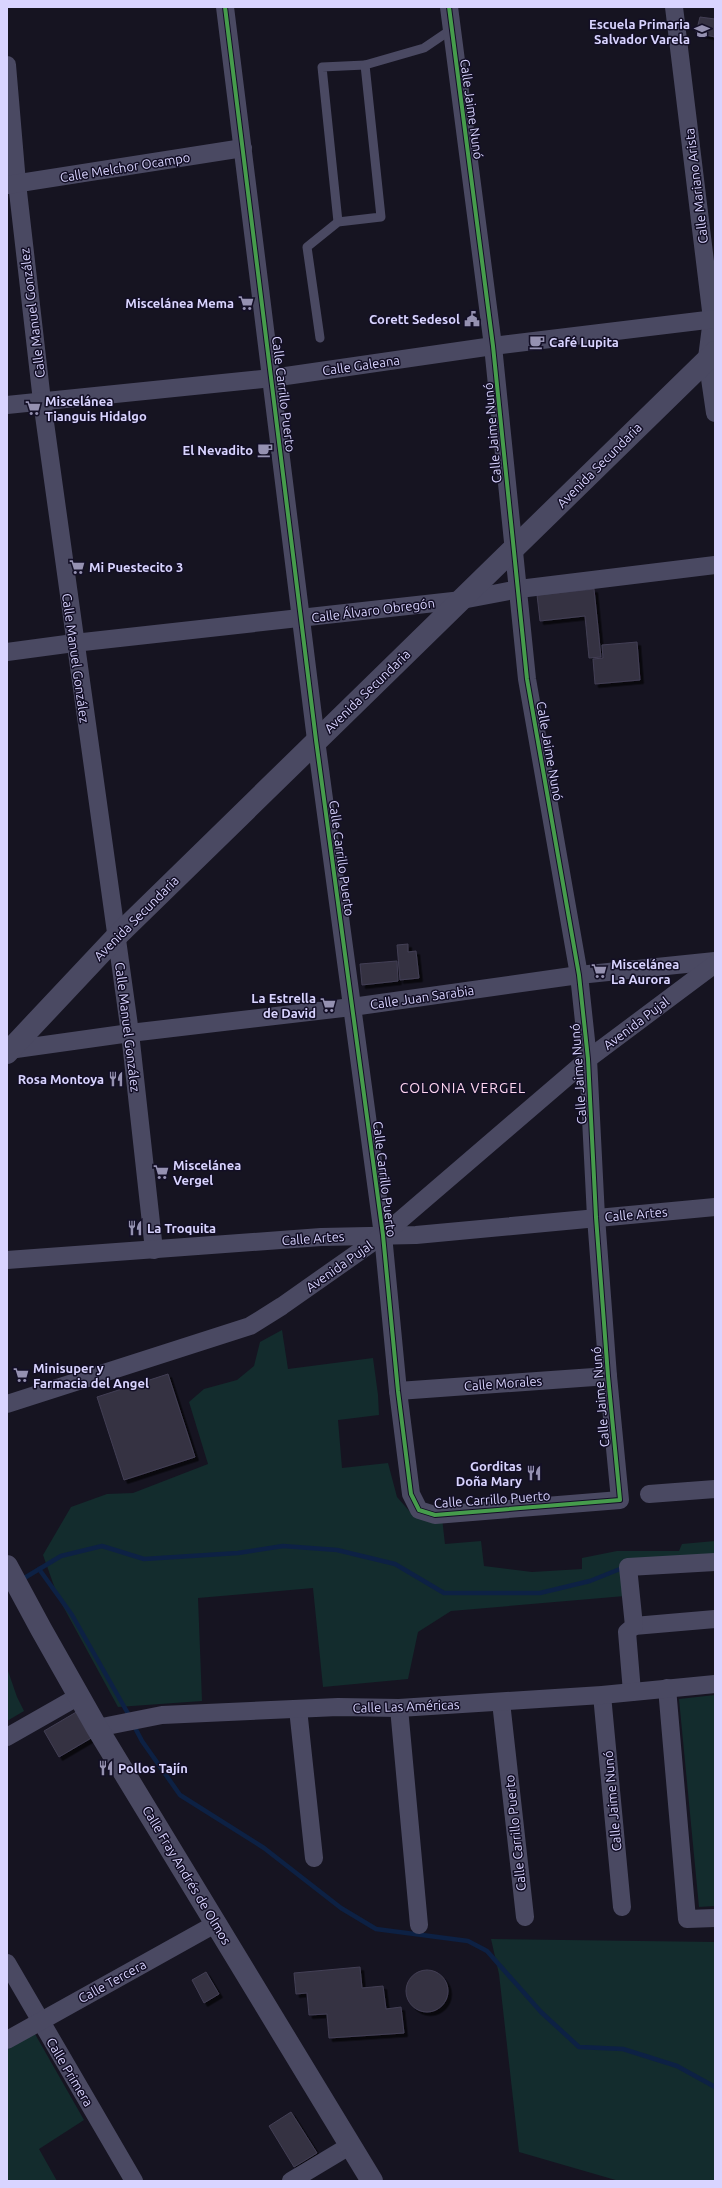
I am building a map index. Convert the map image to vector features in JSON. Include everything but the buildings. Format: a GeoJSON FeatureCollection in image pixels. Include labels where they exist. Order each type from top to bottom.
{"type":"FeatureCollection","features":[{"type":"Feature","properties":{"kind":"street","name":"Calle Carrillo Puerto"},"geometry":{"type":"LineString","coordinates":[[225,7],[316,740],[383,1235],[398,1391],[411,1494],[419,1510],[435,1515],[620,1500]]}},
{"type":"Feature","properties":{"kind":"street","name":"Calle Jaime Nunó"},"geometry":{"type":"LineString","coordinates":[[449,7],[494,346],[513,549],[520,589],[527,679],[579,974],[588,1059],[596,1217],[608,1376],[620,1500]]}},
{"type":"Feature","properties":{"kind":"street","name":"Calle Mariano Arista"},"geometry":{"type":"LineString","coordinates":[[674,7],[713,319],[711,355],[715,413]]}},
{"type":"Feature","properties":{"kind":"street","name":"Calle Manuel González"},"geometry":{"type":"LineString","coordinates":[[7,65],[12,184],[74,643],[130,1034],[154,1250]]}},
{"type":"Feature","properties":{"kind":"street","name":"Calle Melchor Ocampo"},"geometry":{"type":"LineString","coordinates":[[12,184],[243,148]]}},
{"type":"Feature","properties":{"kind":"street","name":"Calle Galeana"},"geometry":{"type":"LineString","coordinates":[[7,405],[272,378],[494,346],[713,319]]}},
{"type":"Feature","properties":{"kind":"street","name":"Avenida Secundaria"},"geometry":{"type":"LineString","coordinates":[[8,1051],[116,936],[316,740],[462,600],[711,355]]}},
{"type":"Feature","properties":{"kind":"street","name":"Calle Álvaro Obregón"},"geometry":{"type":"LineString","coordinates":[[7,652],[74,643],[462,600],[520,589],[715,565]]}},
{"type":"Feature","properties":{"kind":"street","name":"Calle Juan Sarabia"},"geometry":{"type":"LineString","coordinates":[[8,1051],[130,1034],[352,1007],[579,974],[715,961]]}},
{"type":"Feature","properties":{"kind":"street","name":"Avenida Pujal"},"geometry":{"type":"LineString","coordinates":[[7,1404],[250,1326],[282,1306],[383,1235],[588,1059],[715,964]]}},
{"type":"Feature","properties":{"kind":"street","name":"Calle Artes"},"geometry":{"type":"LineString","coordinates":[[7,1260],[321,1237],[416,1235],[596,1217],[715,1208]]}},
{"type":"Feature","properties":{"kind":"street","name":"Calle Morales"},"geometry":{"type":"LineString","coordinates":[[398,1391],[608,1376]]}},
{"type":"Feature","properties":{"kind":"street"},"geometry":{"type":"LineString","coordinates":[[649,1494],[715,1489]]}},
{"type":"Feature","properties":{"kind":"street"},"geometry":{"type":"LineString","coordinates":[[634,1626],[628,1567],[715,1562]]}},
{"type":"Feature","properties":{"kind":"street","name":"Calle Fray Andrés de Olmos"},"geometry":{"type":"LineString","coordinates":[[7,1566],[40,1629],[97,1728],[217,1923],[372,2181]]}},
{"type":"Feature","properties":{"kind":"street"},"geometry":{"type":"LineString","coordinates":[[632,1692],[627,1632],[634,1626],[715,1619]]}},
{"type":"Feature","properties":{"kind":"street","name":"Calle Las Américas"},"geometry":{"type":"LineString","coordinates":[[97,1728],[162,1715],[338,1707],[399,1708],[602,1695],[715,1684]]}},
{"type":"Feature","properties":{"kind":"street"},"geometry":{"type":"LineString","coordinates":[[667,1688],[687,1919],[715,1918]]}},
{"type":"Feature","properties":{"kind":"street","name":"Calle Jaime Nunó"},"geometry":{"type":"LineString","coordinates":[[602,1695],[622,1907]]}},
{"type":"Feature","properties":{"kind":"street"},"geometry":{"type":"LineString","coordinates":[[7,1736],[79,1696]]}},
{"type":"Feature","properties":{"kind":"street","name":"Calle Carrillo Puerto"},"geometry":{"type":"LineString","coordinates":[[501,1702],[525,1917]]}},
{"type":"Feature","properties":{"kind":"street"},"geometry":{"type":"LineString","coordinates":[[399,1708],[419,1925]]}},
{"type":"Feature","properties":{"kind":"street"},"geometry":{"type":"LineString","coordinates":[[298,1709],[314,1858]]}},
{"type":"Feature","properties":{"kind":"street","name":"Calle Tercera"},"geometry":{"type":"LineString","coordinates":[[7,2040],[217,1923]]}},
{"type":"Feature","properties":{"kind":"street","name":"Calle Primera"},"geometry":{"type":"LineString","coordinates":[[7,1963],[134,2181]]}},
{"type":"Feature","properties":{"kind":"street"},"geometry":{"type":"LineString","coordinates":[[291,2181],[351,2145]]}},
{"type":"Feature","properties":{"kind":"lane"},"geometry":{"type":"LineString","coordinates":[[338,222],[322,67],[365,65],[424,48],[452,29]]}},
{"type":"Feature","properties":{"kind":"lane"},"geometry":{"type":"LineString","coordinates":[[320,338],[307,247],[338,222],[381,217],[365,65]]}},
{"type":"Feature","properties":{"kind":"green space"},"geometry":{"type":"Polygon","coordinates":[[[282,1330],[288,1369],[373,1358],[379,1415],[338,1420],[342,1468],[388,1463],[397,1497],[411,1513],[442,1518],[445,1544],[481,1541],[484,1566],[532,1572],[582,1569],[582,1558],[617,1551],[679,1551],[682,1544],[715,1541],[715,1561],[633,1573],[625,1596],[451,1611],[418,1632],[408,1679],[323,1687],[313,1588],[198,1598],[202,1701],[118,1707],[58,1597],[43,1555],[71,1507],[107,1494],[133,1493],[208,1464],[189,1402],[204,1389],[237,1380],[254,1366],[260,1342],[282,1330]]]}},
{"type":"Feature","properties":{"kind":"green space"},"geometry":{"type":"Polygon","coordinates":[[[7,1668],[17,1697],[24,1711],[7,1721],[7,1668]]]}},
{"type":"Feature","properties":{"kind":"green space"},"geometry":{"type":"Polygon","coordinates":[[[715,1695],[715,1906],[699,1907],[679,1699],[715,1695]]]}},
{"type":"Feature","properties":{"kind":"green space"},"geometry":{"type":"Polygon","coordinates":[[[491,1939],[715,1942],[715,2181],[619,2181],[519,2152],[499,1974],[491,1939]]]}},
{"type":"Feature","properties":{"kind":"green space"},"geometry":{"type":"Polygon","coordinates":[[[35,2034],[84,2120],[39,2149],[57,2181],[7,2181],[7,2049],[35,2034]]]}},
{"type":"Feature","properties":{"kind":"waterway"},"geometry":{"type":"LineString","coordinates":[[21,1580],[61,1556],[102,1546],[144,1559],[238,1553],[283,1546],[337,1550],[395,1564],[444,1593],[540,1593],[590,1581],[625,1567]]}},
{"type":"Feature","properties":{"kind":"waterway"},"geometry":{"type":"LineString","coordinates":[[39,1569],[72,1615],[130,1717]]}},
{"type":"Feature","properties":{"kind":"waterway"},"geometry":{"type":"LineString","coordinates":[[133,1724],[142,1741],[180,1795],[264,1848],[341,1908],[376,1929],[468,1941],[487,1951],[541,2012],[579,2047],[623,2049],[677,2066],[715,2087]]}},
{"type":"Feature","properties":{"kind":"cycle path"},"geometry":{"type":"LineString","coordinates":[[225,7],[316,740],[383,1235],[398,1391],[411,1494],[419,1510],[435,1515],[620,1500],[608,1376],[596,1217],[588,1059],[579,975],[527,679],[493,346],[449,7]]}},
{"type":"Feature","properties":{"kind":"place","name":"Escuela Primaria Salvador Varela"},"geometry":{"type":"Point","coordinates":[702,31]}},
{"type":"Feature","properties":{"kind":"place","name":"Miscelánea Mema"},"geometry":{"type":"Point","coordinates":[246,303]}},
{"type":"Feature","properties":{"kind":"place","name":"Corett Sedesol"},"geometry":{"type":"Point","coordinates":[472,319]}},
{"type":"Feature","properties":{"kind":"place","name":"Café Lupita"},"geometry":{"type":"Point","coordinates":[537,342]}},
{"type":"Feature","properties":{"kind":"place","name":"Miscelánea Tianguis Hidalgo"},"geometry":{"type":"Point","coordinates":[33,408]}},
{"type":"Feature","properties":{"kind":"place","name":"El Nevadito"},"geometry":{"type":"Point","coordinates":[265,450]}},
{"type":"Feature","properties":{"kind":"place","name":"Mi Puestecito 3"},"geometry":{"type":"Point","coordinates":[77,567]}},
{"type":"Feature","properties":{"kind":"place","name":"Miscelánea La Aurora"},"geometry":{"type":"Point","coordinates":[599,971]}},
{"type":"Feature","properties":{"kind":"place","name":"La Estrella de David"},"geometry":{"type":"Point","coordinates":[328,1005]}},
{"type":"Feature","properties":{"kind":"place","name":"Rosa Montoya"},"geometry":{"type":"Point","coordinates":[116,1079]}},
{"type":"Feature","properties":{"kind":"place","name":"Miscelánea Vergel"},"geometry":{"type":"Point","coordinates":[161,1172]}},
{"type":"Feature","properties":{"kind":"place","name":"La Troquita"},"geometry":{"type":"Point","coordinates":[135,1228]}},
{"type":"Feature","properties":{"kind":"place","name":"Minisuper y Farmacia del Angel"},"geometry":{"type":"Point","coordinates":[21,1375]}},
{"type":"Feature","properties":{"kind":"place","name":"Gorditas Doña Mary"},"geometry":{"type":"Point","coordinates":[534,1473]}},
{"type":"Feature","properties":{"kind":"place","name":"Pollos Tajín"},"geometry":{"type":"Point","coordinates":[106,1768]}},
{"type":"Feature","properties":{"kind":"district","name":"COLONIA VERGEL"},"geometry":{"type":"Point","coordinates":[463,1088]}}]}
